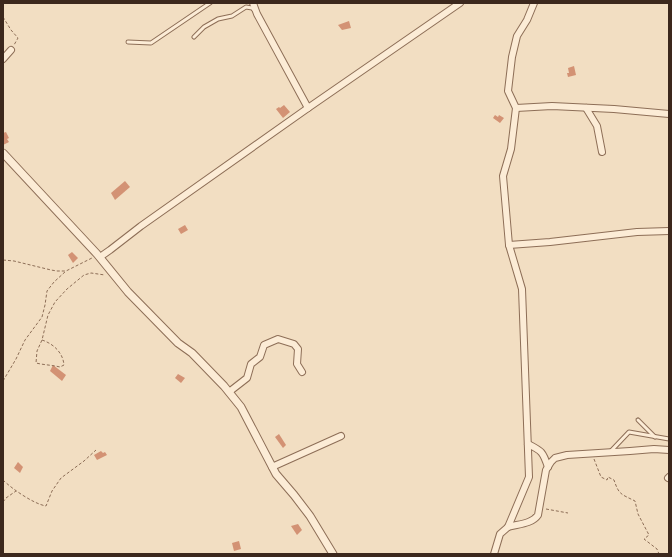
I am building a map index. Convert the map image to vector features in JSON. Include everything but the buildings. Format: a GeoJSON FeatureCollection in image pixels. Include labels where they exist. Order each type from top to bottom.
{"type":"FeatureCollection","features":[{"type":"Feature","properties":{"kind":"street"},"geometry":{"type":"LineString","coordinates":[[253,3],[257,14],[308,108]]}},
{"type":"Feature","properties":{"kind":"street"},"geometry":{"type":"LineString","coordinates":[[98,255],[110,250],[141,226],[308,108],[460,3]]}},
{"type":"Feature","properties":{"kind":"street"},"geometry":{"type":"LineString","coordinates":[[494,554],[500,534],[508,527],[529,477],[522,289],[509,245],[503,176],[511,148],[516,108],[508,91],[512,57],[517,36],[527,20],[534,3]]}},
{"type":"Feature","properties":{"kind":"street"},"geometry":{"type":"LineString","coordinates":[[3,59],[11,50]]}},
{"type":"Feature","properties":{"kind":"street"},"geometry":{"type":"LineString","coordinates":[[516,108],[552,106],[614,109],[669,114]]}},
{"type":"Feature","properties":{"kind":"street"},"geometry":{"type":"LineString","coordinates":[[586,108],[597,126],[602,152]]}},
{"type":"Feature","properties":{"kind":"street"},"geometry":{"type":"LineString","coordinates":[[3,153],[98,255],[128,292],[178,343],[192,353],[211,371],[229,392],[241,407],[276,474],[310,516],[333,554]]}},
{"type":"Feature","properties":{"kind":"street"},"geometry":{"type":"LineString","coordinates":[[509,245],[637,232],[669,231]]}},
{"type":"Feature","properties":{"kind":"street"},"geometry":{"type":"LineString","coordinates":[[229,392],[247,378],[251,364],[260,358],[264,345],[278,339],[294,344],[298,349],[297,364],[302,372]]}},
{"type":"Feature","properties":{"kind":"street"},"geometry":{"type":"LineString","coordinates":[[272,467],[340,436]]}},
{"type":"Feature","properties":{"kind":"street"},"geometry":{"type":"LineString","coordinates":[[528,444],[544,454],[548,467]]}},
{"type":"Feature","properties":{"kind":"street"},"geometry":{"type":"LineString","coordinates":[[508,527],[536,519],[546,470],[555,458],[567,455],[609,452],[654,449],[669,450]]}},
{"type":"Feature","properties":{"kind":"lane"},"geometry":{"type":"LineString","coordinates":[[128,42],[151,43],[210,3]]}},
{"type":"Feature","properties":{"kind":"lane"},"geometry":{"type":"LineString","coordinates":[[194,37],[204,27],[218,20],[232,16],[246,7],[252,8],[257,14]]}},
{"type":"Feature","properties":{"kind":"lane"},"geometry":{"type":"LineString","coordinates":[[638,420],[655,437]]}},
{"type":"Feature","properties":{"kind":"lane"},"geometry":{"type":"LineString","coordinates":[[609,452],[629,432],[669,439]]}},
{"type":"Feature","properties":{"kind":"path"},"geometry":{"type":"LineString","coordinates":[[3,17],[18,38],[11,50]]}},
{"type":"Feature","properties":{"kind":"path"},"geometry":{"type":"LineString","coordinates":[[3,381],[25,340],[42,316],[47,291],[66,271],[98,255]]}},
{"type":"Feature","properties":{"kind":"path"},"geometry":{"type":"LineString","coordinates":[[3,260],[20,262],[51,270],[66,271]]}},
{"type":"Feature","properties":{"kind":"path"},"geometry":{"type":"LineString","coordinates":[[42,340],[49,342],[54,346],[63,359],[64,365],[60,367],[36,363],[37,351],[42,340],[48,315],[59,296],[84,275],[92,273],[105,275]]}},
{"type":"Feature","properties":{"kind":"path"},"geometry":{"type":"LineString","coordinates":[[3,480],[16,491],[46,506],[52,491],[61,478],[96,450]]}},
{"type":"Feature","properties":{"kind":"path"},"geometry":{"type":"LineString","coordinates":[[592,454],[601,477],[607,480],[608,477],[614,480],[620,494],[635,500],[638,514],[649,535],[644,539],[657,549],[659,554]]}},
{"type":"Feature","properties":{"kind":"path"},"geometry":{"type":"LineString","coordinates":[[3,502],[16,491]]}},
{"type":"Feature","properties":{"kind":"path"},"geometry":{"type":"LineString","coordinates":[[543,509],[568,513]]}}]}
